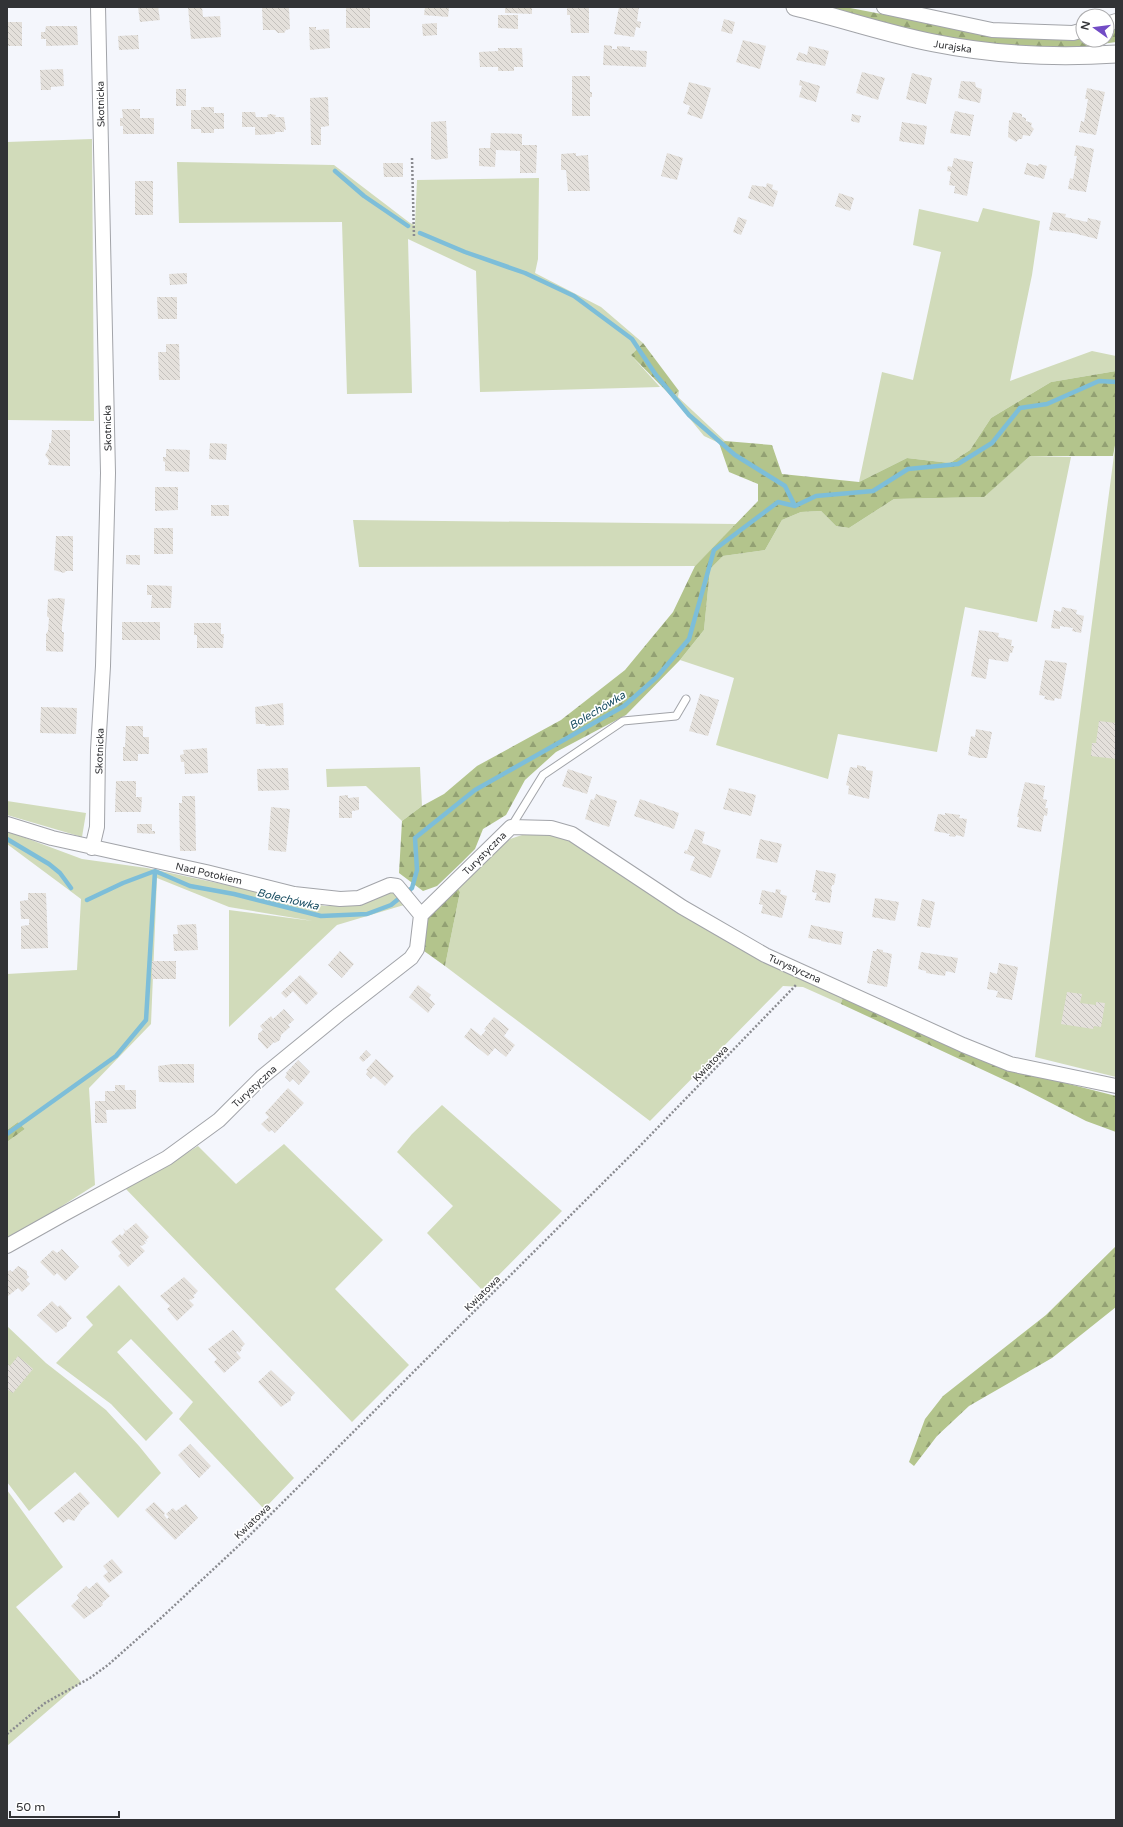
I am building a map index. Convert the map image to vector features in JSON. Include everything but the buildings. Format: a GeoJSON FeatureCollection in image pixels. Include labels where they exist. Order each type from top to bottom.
{"type":"FeatureCollection","features":[{"type":"Feature","properties":{"kind":"street","name":"Skotnicka"},"geometry":{"type":"LineString","coordinates":[[92,848],[97,827],[98,750],[103,666],[108,473],[98,7]]}},
{"type":"Feature","properties":{"kind":"street","name":"Jurajska"},"geometry":{"type":"LineString","coordinates":[[795,7],[933,43],[998,53],[1047,56],[1116,54]]}},
{"type":"Feature","properties":{"kind":"street"},"geometry":{"type":"LineString","coordinates":[[884,7],[992,30],[1075,32]]}},
{"type":"Feature","properties":{"kind":"street","name":"Nad Potokiem"},"geometry":{"type":"LineString","coordinates":[[7,824],[52,838],[92,848],[206,872],[294,894],[340,899],[359,898],[390,885],[397,886],[421,915]]}},
{"type":"Feature","properties":{"kind":"street","name":"Turystyczna"},"geometry":{"type":"LineString","coordinates":[[7,1246],[167,1158],[219,1120],[262,1077],[411,958],[417,949],[421,915],[511,827],[551,828],[572,834],[682,907],[766,955],[963,1045],[1010,1064],[1116,1086]]}},
{"type":"Feature","properties":{"kind":"lane"},"geometry":{"type":"LineString","coordinates":[[511,827],[544,775],[623,721],[676,716],[686,699]]}},
{"type":"Feature","properties":{"kind":"path"},"geometry":{"type":"LineString","coordinates":[[412,158],[414,237]]}},
{"type":"Feature","properties":{"kind":"path","name":"Kwiatowa"},"geometry":{"type":"LineString","coordinates":[[7,1734],[27,1716],[50,1700],[90,1678],[161,1618],[249,1536],[543,1244],[749,1035],[807,973]]}},
{"type":"Feature","properties":{"kind":"green space"},"geometry":{"type":"Polygon","coordinates":[[[825,7],[845,7],[965,30],[1075,36],[1075,48],[1046,52],[934,40],[825,7]]]}},
{"type":"Feature","properties":{"kind":"green space"},"geometry":{"type":"Polygon","coordinates":[[[1116,28],[1116,42],[1115,42],[1116,28]]]}},
{"type":"Feature","properties":{"kind":"green space"},"geometry":{"type":"Polygon","coordinates":[[[92,139],[94,421],[7,420],[7,142],[92,139]]]}},
{"type":"Feature","properties":{"kind":"green space"},"geometry":{"type":"Polygon","coordinates":[[[177,162],[334,165],[410,223],[415,225],[417,180],[539,178],[538,259],[535,273],[601,307],[643,343],[631,355],[660,387],[480,392],[476,271],[408,239],[412,393],[347,394],[342,222],[179,223],[177,162]]]}},
{"type":"Feature","properties":{"kind":"green space"},"geometry":{"type":"Polygon","coordinates":[[[983,208],[1040,221],[1032,275],[1010,381],[1092,351],[1116,356],[1116,371],[1051,382],[991,418],[970,450],[950,463],[907,458],[859,482],[882,372],[913,380],[941,252],[913,245],[919,209],[978,222],[983,208]]]}},
{"type":"Feature","properties":{"kind":"green space"},"geometry":{"type":"Polygon","coordinates":[[[643,343],[679,391],[672,397],[631,355],[643,343]]]}},
{"type":"Feature","properties":{"kind":"green space"},"geometry":{"type":"Polygon","coordinates":[[[1116,371],[1116,440],[1113,456],[1030,456],[984,497],[894,499],[849,528],[836,526],[821,511],[801,512],[782,520],[765,550],[723,556],[710,569],[704,630],[680,660],[626,715],[556,752],[525,780],[506,815],[483,829],[475,849],[437,886],[423,891],[399,873],[402,821],[422,806],[444,794],[477,766],[561,720],[625,670],[673,612],[695,566],[758,501],[758,484],[729,472],[719,443],[725,441],[772,445],[782,474],[859,482],[907,458],[950,463],[970,450],[991,418],[1051,382],[1116,371]]]}},
{"type":"Feature","properties":{"kind":"green space"},"geometry":{"type":"Polygon","coordinates":[[[679,391],[678,397],[725,441],[719,443],[704,436],[672,397],[679,391]]]}},
{"type":"Feature","properties":{"kind":"green space"},"geometry":{"type":"Polygon","coordinates":[[[1116,440],[1116,1077],[1035,1057],[1116,440]]]}},
{"type":"Feature","properties":{"kind":"green space"},"geometry":{"type":"Polygon","coordinates":[[[1030,456],[1071,457],[1037,622],[965,607],[937,752],[838,734],[828,779],[716,745],[734,678],[680,660],[704,630],[710,569],[723,556],[765,550],[782,520],[801,512],[821,511],[836,526],[849,528],[894,499],[983,497],[1030,456]]]}},
{"type":"Feature","properties":{"kind":"green space"},"geometry":{"type":"Polygon","coordinates":[[[353,520],[737,524],[695,566],[359,567],[353,520]]]}},
{"type":"Feature","properties":{"kind":"green space"},"geometry":{"type":"Polygon","coordinates":[[[420,767],[422,806],[402,821],[366,786],[327,787],[326,769],[420,767]]]}},
{"type":"Feature","properties":{"kind":"green space"},"geometry":{"type":"Polygon","coordinates":[[[7,801],[86,813],[82,837],[7,815],[7,801]]]}},
{"type":"Feature","properties":{"kind":"green space"},"geometry":{"type":"Polygon","coordinates":[[[7,831],[82,859],[147,868],[325,906],[360,906],[391,890],[404,905],[337,925],[229,1027],[229,910],[313,921],[229,907],[157,878],[151,1024],[89,1088],[95,1185],[7,1241],[7,1142],[25,1129],[18,1122],[7,1130],[7,974],[77,970],[81,899],[7,844],[7,831]]]}},
{"type":"Feature","properties":{"kind":"green space"},"geometry":{"type":"Polygon","coordinates":[[[534,831],[562,837],[584,847],[843,997],[841,1004],[803,987],[783,986],[650,1121],[445,966],[460,892],[456,886],[510,839],[534,831]]]}},
{"type":"Feature","properties":{"kind":"green space"},"geometry":{"type":"Polygon","coordinates":[[[456,886],[460,892],[445,966],[424,951],[426,925],[422,912],[456,886]]]}},
{"type":"Feature","properties":{"kind":"green space"},"geometry":{"type":"Polygon","coordinates":[[[843,997],[1018,1071],[1116,1096],[1116,1132],[1086,1121],[1024,1089],[841,1004],[843,997]]]}},
{"type":"Feature","properties":{"kind":"green space"},"geometry":{"type":"Polygon","coordinates":[[[442,1105],[562,1211],[483,1291],[427,1233],[453,1206],[397,1152],[412,1134],[442,1105]]]}},
{"type":"Feature","properties":{"kind":"green space"},"geometry":{"type":"Polygon","coordinates":[[[18,1122],[25,1129],[7,1142],[7,1130],[18,1122]]]}},
{"type":"Feature","properties":{"kind":"green space"},"geometry":{"type":"Polygon","coordinates":[[[284,1144],[383,1240],[335,1289],[409,1365],[352,1422],[123,1186],[169,1164],[198,1146],[236,1184],[284,1144]]]}},
{"type":"Feature","properties":{"kind":"green space"},"geometry":{"type":"Polygon","coordinates":[[[1116,1246],[1116,1307],[1052,1358],[969,1406],[937,1436],[914,1466],[909,1462],[925,1419],[943,1396],[1046,1315],[1116,1246]]]}},
{"type":"Feature","properties":{"kind":"green space"},"geometry":{"type":"Polygon","coordinates":[[[119,1285],[294,1478],[264,1509],[179,1419],[193,1402],[131,1339],[117,1352],[173,1413],[146,1441],[111,1404],[56,1363],[93,1325],[86,1317],[119,1285]]]}},
{"type":"Feature","properties":{"kind":"green space"},"geometry":{"type":"Polygon","coordinates":[[[7,1326],[46,1363],[106,1410],[161,1473],[118,1518],[75,1472],[29,1511],[7,1482],[7,1326]]]}},
{"type":"Feature","properties":{"kind":"green space"},"geometry":{"type":"Polygon","coordinates":[[[7,1490],[63,1567],[16,1607],[81,1682],[7,1746],[7,1490]]]}},
{"type":"Feature","properties":{"kind":"waterway"},"geometry":{"type":"LineString","coordinates":[[335,171],[364,196],[408,226]]}},
{"type":"Feature","properties":{"kind":"waterway"},"geometry":{"type":"LineString","coordinates":[[420,233],[465,252],[525,273],[574,296],[632,339],[656,375],[689,415],[735,455],[785,486],[795,506]]}},
{"type":"Feature","properties":{"kind":"waterway","name":"Bolechówka"},"geometry":{"type":"LineString","coordinates":[[87,900],[123,883],[155,871],[190,886],[234,894],[321,916],[367,914],[391,905],[412,888],[417,870],[415,838],[475,790],[624,706],[657,677],[689,639],[714,550],[778,502],[795,506],[816,496],[873,491],[908,469],[958,464],[992,443],[1020,408],[1047,404],[1099,381],[1116,382]]}},
{"type":"Feature","properties":{"kind":"waterway","name":"Bolechówka"},"geometry":{"type":"LineString","coordinates":[[7,839],[49,864],[60,873],[71,888]]}},
{"type":"Feature","properties":{"kind":"waterway"},"geometry":{"type":"LineString","coordinates":[[7,1134],[116,1056],[146,1020],[155,871]]}}]}
